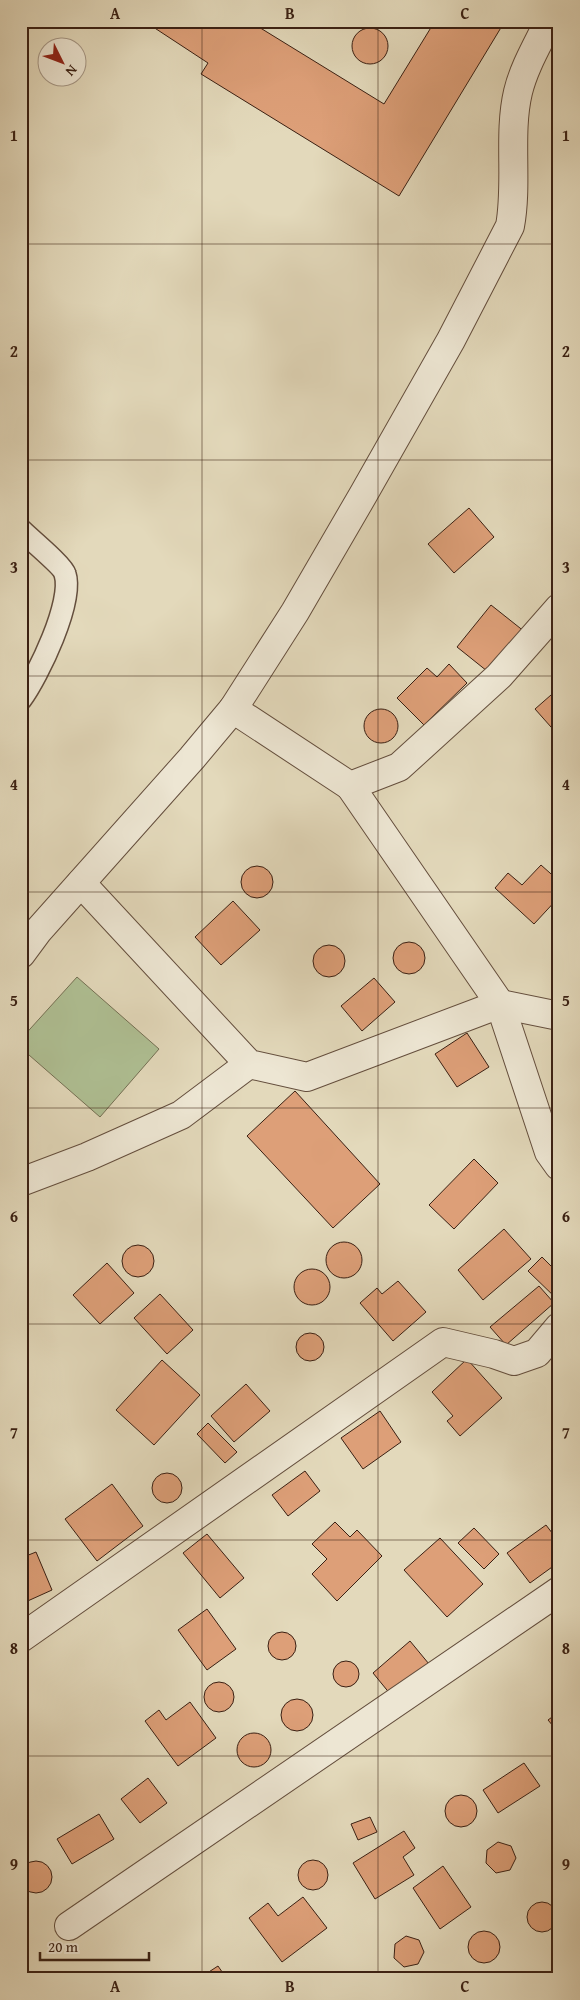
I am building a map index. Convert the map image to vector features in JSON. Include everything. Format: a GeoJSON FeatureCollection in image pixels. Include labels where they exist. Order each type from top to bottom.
{"type":"FeatureCollection","features":[{"type":"Feature","properties":{"kind":"street"},"geometry":{"type":"LineString","coordinates":[[21,954],[38,931],[192,758],[232,708],[295,612],[451,340],[510,226],[514,206],[515,116],[518,92],[525,72],[549,21]]}},
{"type":"Feature","properties":{"kind":"street"},"geometry":{"type":"LineString","coordinates":[[350,786],[400,767],[499,676],[559,608]]}},
{"type":"Feature","properties":{"kind":"street"},"geometry":{"type":"LineString","coordinates":[[232,708],[350,786],[500,1004],[548,1152],[559,1166]]}},
{"type":"Feature","properties":{"kind":"street"},"geometry":{"type":"LineString","coordinates":[[81,883],[249,1064],[307,1077],[500,1004],[559,1016]]}},
{"type":"Feature","properties":{"kind":"street"},"geometry":{"type":"LineString","coordinates":[[21,1182],[87,1157],[181,1116],[249,1064]]}},
{"type":"Feature","properties":{"kind":"street"},"geometry":{"type":"LineString","coordinates":[[21,1638],[444,1342],[494,1354],[514,1361],[537,1352],[559,1327]]}},
{"type":"Feature","properties":{"kind":"street"},"geometry":{"type":"LineString","coordinates":[[69,1926],[559,1591]]}},
{"type":"Feature","properties":{"kind":"lane"},"geometry":{"type":"LineString","coordinates":[[21,530],[65,572],[67,587],[64,606],[52,640],[30,687],[21,699]]}},
{"type":"Feature","properties":{"kind":"green space"},"geometry":{"type":"Polygon","coordinates":[[[77,977],[159,1049],[100,1117],[21,1048],[21,1039],[77,977]]]}},
{"type":"Feature","properties":{"kind":"building"},"geometry":{"type":"Polygon","coordinates":[[[144,21],[249,21],[384,104],[435,21],[505,21],[399,196],[201,74],[208,63],[144,21]]]}},
{"type":"Feature","properties":{"kind":"building"},"geometry":{"type":"Polygon","coordinates":[[[370,28],[382,34],[388,46],[382,58],[370,64],[358,58],[352,46],[358,34],[370,28]]]}},
{"type":"Feature","properties":{"kind":"building"},"geometry":{"type":"Polygon","coordinates":[[[469,508],[494,537],[454,573],[428,544],[469,508]]]}},
{"type":"Feature","properties":{"kind":"building"},"geometry":{"type":"Polygon","coordinates":[[[491,605],[525,632],[492,675],[457,647],[491,605]]]}},
{"type":"Feature","properties":{"kind":"building"},"geometry":{"type":"Polygon","coordinates":[[[449,664],[467,683],[424,725],[397,698],[427,668],[437,677],[449,664]]]}},
{"type":"Feature","properties":{"kind":"building"},"geometry":{"type":"Polygon","coordinates":[[[559,688],[559,736],[535,709],[559,688]]]}},
{"type":"Feature","properties":{"kind":"building"},"geometry":{"type":"Polygon","coordinates":[[[381,709],[388,710],[393,714],[397,719],[397,733],[393,738],[388,742],[381,743],[374,742],[369,738],[365,733],[364,726],[365,719],[369,714],[374,710],[381,709]]]}},
{"type":"Feature","properties":{"kind":"building"},"geometry":{"type":"Polygon","coordinates":[[[541,865],[559,881],[559,897],[534,924],[495,888],[508,873],[522,885],[541,865]]]}},
{"type":"Feature","properties":{"kind":"building"},"geometry":{"type":"Polygon","coordinates":[[[257,866],[268,871],[273,882],[268,893],[257,898],[246,893],[241,882],[246,871],[257,866]]]}},
{"type":"Feature","properties":{"kind":"building"},"geometry":{"type":"Polygon","coordinates":[[[233,901],[260,930],[221,965],[195,937],[233,901]]]}},
{"type":"Feature","properties":{"kind":"building"},"geometry":{"type":"Polygon","coordinates":[[[409,942],[420,947],[425,958],[420,969],[409,974],[398,969],[393,958],[398,947],[409,942]]]}},
{"type":"Feature","properties":{"kind":"building"},"geometry":{"type":"Polygon","coordinates":[[[329,945],[340,950],[345,961],[340,972],[329,977],[318,972],[313,961],[318,950],[329,945]]]}},
{"type":"Feature","properties":{"kind":"building"},"geometry":{"type":"Polygon","coordinates":[[[374,978],[395,1002],[362,1031],[341,1006],[374,978]]]}},
{"type":"Feature","properties":{"kind":"building"},"geometry":{"type":"Polygon","coordinates":[[[467,1033],[489,1067],[457,1087],[435,1054],[467,1033]]]}},
{"type":"Feature","properties":{"kind":"building"},"geometry":{"type":"Polygon","coordinates":[[[295,1091],[380,1184],[333,1228],[247,1136],[295,1091]]]}},
{"type":"Feature","properties":{"kind":"building"},"geometry":{"type":"Polygon","coordinates":[[[474,1159],[498,1183],[454,1229],[429,1205],[474,1159]]]}},
{"type":"Feature","properties":{"kind":"building"},"geometry":{"type":"Polygon","coordinates":[[[504,1229],[531,1259],[483,1300],[458,1270],[504,1229]]]}},
{"type":"Feature","properties":{"kind":"building"},"geometry":{"type":"Polygon","coordinates":[[[344,1242],[351,1243],[357,1247],[361,1253],[361,1267],[357,1273],[351,1277],[344,1278],[337,1277],[331,1273],[327,1267],[326,1260],[327,1253],[331,1247],[337,1243],[344,1242]]]}},
{"type":"Feature","properties":{"kind":"building"},"geometry":{"type":"Polygon","coordinates":[[[138,1245],[149,1250],[154,1261],[149,1272],[138,1277],[127,1272],[122,1261],[127,1250],[138,1245]]]}},
{"type":"Feature","properties":{"kind":"building"},"geometry":{"type":"Polygon","coordinates":[[[542,1257],[553,1268],[559,1261],[559,1301],[528,1271],[542,1257]]]}},
{"type":"Feature","properties":{"kind":"building"},"geometry":{"type":"Polygon","coordinates":[[[107,1263],[134,1293],[100,1324],[73,1295],[107,1263]]]}},
{"type":"Feature","properties":{"kind":"building"},"geometry":{"type":"Polygon","coordinates":[[[312,1269],[319,1270],[325,1274],[329,1280],[329,1294],[325,1300],[319,1304],[312,1305],[305,1304],[299,1300],[295,1294],[294,1287],[295,1280],[299,1274],[305,1270],[312,1269]]]}},
{"type":"Feature","properties":{"kind":"building"},"geometry":{"type":"Polygon","coordinates":[[[398,1281],[426,1312],[393,1341],[360,1303],[377,1288],[382,1294],[398,1281]]]}},
{"type":"Feature","properties":{"kind":"building"},"geometry":{"type":"Polygon","coordinates":[[[539,1286],[554,1303],[506,1345],[490,1327],[539,1286]]]}},
{"type":"Feature","properties":{"kind":"building"},"geometry":{"type":"Polygon","coordinates":[[[160,1294],[193,1330],[167,1354],[134,1318],[160,1294]]]}},
{"type":"Feature","properties":{"kind":"building"},"geometry":{"type":"Polygon","coordinates":[[[310,1333],[320,1337],[324,1347],[320,1357],[310,1361],[300,1357],[296,1347],[300,1337],[310,1333]]]}},
{"type":"Feature","properties":{"kind":"building"},"geometry":{"type":"Polygon","coordinates":[[[467,1359],[502,1398],[460,1436],[447,1421],[453,1416],[432,1392],[467,1359]]]}},
{"type":"Feature","properties":{"kind":"building"},"geometry":{"type":"Polygon","coordinates":[[[162,1360],[200,1395],[154,1445],[116,1410],[162,1360]]]}},
{"type":"Feature","properties":{"kind":"building"},"geometry":{"type":"Polygon","coordinates":[[[246,1384],[270,1411],[234,1442],[211,1416],[246,1384]]]}},
{"type":"Feature","properties":{"kind":"building"},"geometry":{"type":"Polygon","coordinates":[[[380,1411],[401,1442],[363,1469],[341,1438],[380,1411]]]}},
{"type":"Feature","properties":{"kind":"building"},"geometry":{"type":"Polygon","coordinates":[[[208,1423],[237,1452],[225,1463],[197,1434],[208,1423]]]}},
{"type":"Feature","properties":{"kind":"building"},"geometry":{"type":"Polygon","coordinates":[[[305,1471],[320,1491],[288,1516],[272,1495],[305,1471]]]}},
{"type":"Feature","properties":{"kind":"building"},"geometry":{"type":"Polygon","coordinates":[[[167,1473],[178,1477],[182,1488],[178,1499],[167,1503],[156,1499],[152,1488],[156,1477],[167,1473]]]}},
{"type":"Feature","properties":{"kind":"building"},"geometry":{"type":"Polygon","coordinates":[[[112,1484],[143,1526],[97,1561],[65,1519],[112,1484]]]}},
{"type":"Feature","properties":{"kind":"building"},"geometry":{"type":"Polygon","coordinates":[[[335,1522],[350,1537],[357,1530],[382,1556],[337,1601],[312,1574],[327,1559],[312,1544],[335,1522]]]}},
{"type":"Feature","properties":{"kind":"building"},"geometry":{"type":"Polygon","coordinates":[[[546,1525],[559,1542],[559,1562],[530,1583],[507,1553],[546,1525]]]}},
{"type":"Feature","properties":{"kind":"building"},"geometry":{"type":"Polygon","coordinates":[[[474,1528],[499,1554],[484,1569],[458,1543],[474,1528]]]}},
{"type":"Feature","properties":{"kind":"building"},"geometry":{"type":"Polygon","coordinates":[[[207,1534],[244,1578],[220,1598],[183,1553],[207,1534]]]}},
{"type":"Feature","properties":{"kind":"building"},"geometry":{"type":"Polygon","coordinates":[[[440,1538],[483,1584],[447,1617],[404,1570],[440,1538]]]}},
{"type":"Feature","properties":{"kind":"building"},"geometry":{"type":"Polygon","coordinates":[[[36,1552],[52,1590],[21,1604],[21,1558],[36,1552]]]}},
{"type":"Feature","properties":{"kind":"building"},"geometry":{"type":"Polygon","coordinates":[[[207,1609],[236,1649],[207,1670],[178,1630],[207,1609]]]}},
{"type":"Feature","properties":{"kind":"building"},"geometry":{"type":"Polygon","coordinates":[[[282,1632],[292,1636],[296,1646],[292,1656],[282,1660],[272,1656],[268,1646],[272,1636],[282,1632]]]}},
{"type":"Feature","properties":{"kind":"building"},"geometry":{"type":"Polygon","coordinates":[[[410,1641],[429,1664],[391,1695],[373,1673],[410,1641]]]}},
{"type":"Feature","properties":{"kind":"building"},"geometry":{"type":"Polygon","coordinates":[[[346,1661],[355,1665],[359,1674],[355,1683],[346,1687],[337,1683],[333,1674],[337,1665],[346,1661]]]}},
{"type":"Feature","properties":{"kind":"building"},"geometry":{"type":"Polygon","coordinates":[[[219,1682],[225,1683],[233,1691],[233,1703],[225,1711],[219,1712],[213,1711],[205,1703],[204,1697],[205,1691],[213,1683],[219,1682]]]}},
{"type":"Feature","properties":{"kind":"building"},"geometry":{"type":"Polygon","coordinates":[[[297,1699],[303,1700],[308,1704],[312,1709],[312,1721],[308,1726],[303,1730],[297,1731],[291,1730],[286,1726],[282,1721],[281,1715],[282,1709],[286,1704],[291,1700],[297,1699]]]}},
{"type":"Feature","properties":{"kind":"building"},"geometry":{"type":"Polygon","coordinates":[[[190,1702],[216,1738],[178,1766],[145,1721],[159,1710],[166,1720],[190,1702]]]}},
{"type":"Feature","properties":{"kind":"building"},"geometry":{"type":"Polygon","coordinates":[[[559,1712],[559,1733],[548,1720],[559,1712]]]}},
{"type":"Feature","properties":{"kind":"building"},"geometry":{"type":"Polygon","coordinates":[[[254,1733],[261,1734],[266,1738],[270,1743],[270,1757],[266,1762],[261,1766],[254,1767],[247,1766],[242,1762],[238,1757],[237,1750],[238,1743],[242,1738],[247,1734],[254,1733]]]}},
{"type":"Feature","properties":{"kind":"building"},"geometry":{"type":"Polygon","coordinates":[[[524,1763],[540,1786],[498,1813],[483,1790],[524,1763]]]}},
{"type":"Feature","properties":{"kind":"building"},"geometry":{"type":"Polygon","coordinates":[[[148,1778],[167,1803],[140,1823],[121,1799],[148,1778]]]}},
{"type":"Feature","properties":{"kind":"building"},"geometry":{"type":"Polygon","coordinates":[[[461,1795],[472,1800],[477,1811],[472,1822],[461,1827],[450,1822],[445,1811],[450,1800],[461,1795]]]}},
{"type":"Feature","properties":{"kind":"building"},"geometry":{"type":"Polygon","coordinates":[[[99,1814],[114,1839],[72,1864],[57,1839],[99,1814]]]}},
{"type":"Feature","properties":{"kind":"building"},"geometry":{"type":"Polygon","coordinates":[[[370,1817],[377,1832],[358,1840],[351,1824],[370,1817]]]}},
{"type":"Feature","properties":{"kind":"building"},"geometry":{"type":"Polygon","coordinates":[[[404,1831],[415,1848],[403,1857],[414,1875],[375,1899],[353,1863],[404,1831]]]}},
{"type":"Feature","properties":{"kind":"building"},"geometry":{"type":"Polygon","coordinates":[[[498,1842],[511,1846],[516,1858],[510,1870],[496,1873],[486,1863],[487,1850],[498,1842]]]}},
{"type":"Feature","properties":{"kind":"building"},"geometry":{"type":"Polygon","coordinates":[[[313,1860],[324,1864],[328,1875],[324,1886],[313,1890],[302,1886],[298,1875],[302,1864],[313,1860]]]}},
{"type":"Feature","properties":{"kind":"building"},"geometry":{"type":"Polygon","coordinates":[[[36,1861],[47,1866],[52,1877],[47,1888],[36,1893],[25,1888],[20,1877],[25,1866],[36,1861]]]}},
{"type":"Feature","properties":{"kind":"building"},"geometry":{"type":"Polygon","coordinates":[[[443,1866],[471,1907],[440,1929],[413,1888],[443,1866]]]}},
{"type":"Feature","properties":{"kind":"building"},"geometry":{"type":"Polygon","coordinates":[[[303,1897],[327,1928],[282,1962],[249,1918],[268,1903],[278,1916],[303,1897]]]}},
{"type":"Feature","properties":{"kind":"building"},"geometry":{"type":"Polygon","coordinates":[[[542,1902],[553,1906],[557,1917],[553,1928],[542,1932],[531,1928],[527,1917],[531,1906],[542,1902]]]}},
{"type":"Feature","properties":{"kind":"building"},"geometry":{"type":"Polygon","coordinates":[[[484,1931],[490,1932],[495,1936],[499,1941],[499,1953],[495,1958],[490,1962],[484,1963],[478,1962],[473,1958],[469,1953],[468,1947],[469,1941],[473,1936],[478,1932],[484,1931]]]}},
{"type":"Feature","properties":{"kind":"building"},"geometry":{"type":"Polygon","coordinates":[[[406,1936],[419,1940],[424,1952],[418,1964],[404,1967],[394,1958],[395,1944],[406,1936]]]}},
{"type":"Feature","properties":{"kind":"building"},"geometry":{"type":"Polygon","coordinates":[[[218,1966],[227,1979],[198,1979],[218,1966]]]}}]}
